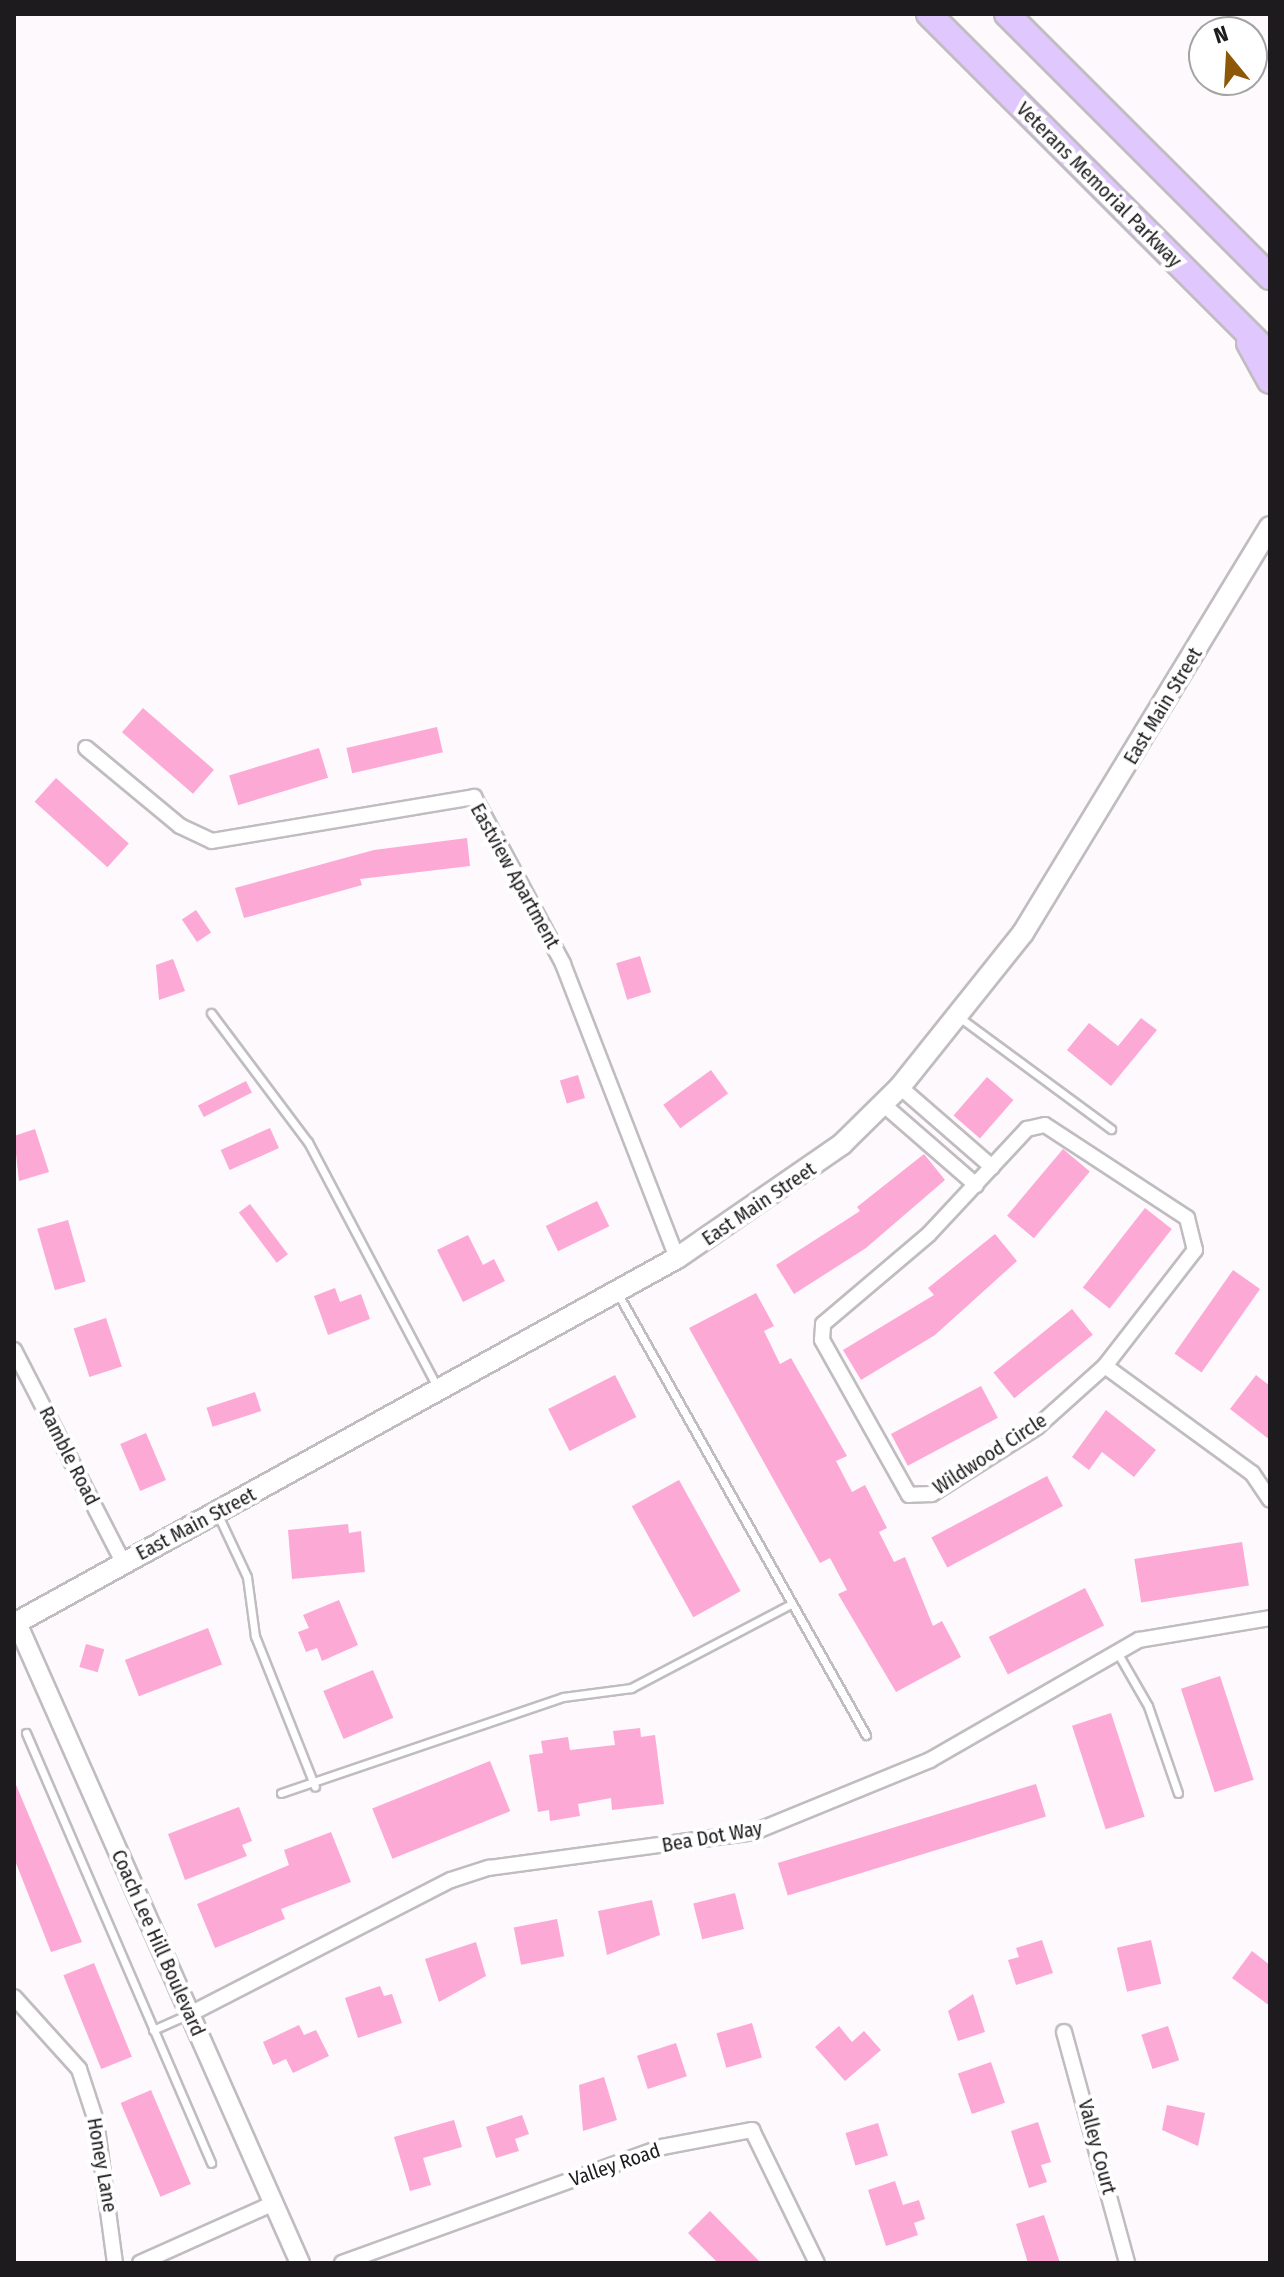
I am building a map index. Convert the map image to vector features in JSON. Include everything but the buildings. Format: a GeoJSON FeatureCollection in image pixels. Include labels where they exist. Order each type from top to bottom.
{"type":"FeatureCollection","features":[{"type":"Feature","properties":{"kind":"highway","name":"Veterans Memorial Parkway"},"geometry":{"type":"LineString","coordinates":[[929,14],[1270,355]]}},
{"type":"Feature","properties":{"kind":"highway"},"geometry":{"type":"LineString","coordinates":[[1007,14],[1270,277]]}},
{"type":"Feature","properties":{"kind":"highway"},"geometry":{"type":"LineString","coordinates":[[1238,323],[1270,381]]}},
{"type":"Feature","properties":{"kind":"main road","name":"East Main Street"},"geometry":{"type":"LineString","coordinates":[[15,1624],[123,1562],[440,1392],[677,1258],[787,1188],[884,1105],[959,1017],[1023,933],[1270,527]]}},
{"type":"Feature","properties":{"kind":"street","name":"Eastview Apartment"},"geometry":{"type":"LineString","coordinates":[[86,748],[180,826],[212,841],[474,797],[563,964],[677,1258]]}},
{"type":"Feature","properties":{"kind":"street"},"geometry":{"type":"LineString","coordinates":[[900,1087],[992,1167]]}},
{"type":"Feature","properties":{"kind":"street"},"geometry":{"type":"LineString","coordinates":[[884,1105],[976,1185]]}},
{"type":"Feature","properties":{"kind":"street","name":"Wildwood Circle"},"geometry":{"type":"LineString","coordinates":[[1045,1125],[1187,1218],[1195,1250],[1105,1366],[1037,1427],[932,1494],[909,1495],[894,1478],[822,1340],[823,1324],[910,1253],[992,1167],[1027,1129],[1045,1125]]}},
{"type":"Feature","properties":{"kind":"street","name":"Ramble Road"},"geometry":{"type":"LineString","coordinates":[[14,1350],[123,1562]]}},
{"type":"Feature","properties":{"kind":"street"},"geometry":{"type":"LineString","coordinates":[[1105,1366],[1252,1473],[1270,1500]]}},
{"type":"Feature","properties":{"kind":"street","name":"Bea Dot Way"},"geometry":{"type":"LineString","coordinates":[[190,2014],[451,1880],[489,1868],[754,1832],[841,1802],[1117,1652],[1161,1634],[1270,1618]]}},
{"type":"Feature","properties":{"kind":"street","name":"Coach Lee Hill Boulevard"},"geometry":{"type":"LineString","coordinates":[[15,1624],[300,2263]]}},
{"type":"Feature","properties":{"kind":"street","name":"Honey Lane"},"geometry":{"type":"LineString","coordinates":[[14,1997],[79,2069],[96,2121],[115,2263]]}},
{"type":"Feature","properties":{"kind":"street","name":"Valley Court"},"geometry":{"type":"LineString","coordinates":[[1064,2032],[1127,2263]]}},
{"type":"Feature","properties":{"kind":"street","name":"Valley Road"},"geometry":{"type":"LineString","coordinates":[[342,2263],[662,2147],[752,2130],[817,2263]]}},
{"type":"Feature","properties":{"kind":"street"},"geometry":{"type":"LineString","coordinates":[[140,2263],[274,2203]]}},
{"type":"Feature","properties":{"kind":"lane"},"geometry":{"type":"LineString","coordinates":[[211,1013],[308,1142],[440,1392]]}},
{"type":"Feature","properties":{"kind":"lane"},"geometry":{"type":"LineString","coordinates":[[959,1017],[1111,1129]]}},
{"type":"Feature","properties":{"kind":"lane"},"geometry":{"type":"LineString","coordinates":[[616,1292],[866,1735]]}},
{"type":"Feature","properties":{"kind":"lane"},"geometry":{"type":"LineString","coordinates":[[217,1513],[237,1548],[255,1636],[315,1787]]}},
{"type":"Feature","properties":{"kind":"lane"},"geometry":{"type":"LineString","coordinates":[[281,1793],[315,1787],[548,1702],[631,1688],[791,1604]]}},
{"type":"Feature","properties":{"kind":"lane"},"geometry":{"type":"LineString","coordinates":[[1117,1652],[1148,1706],[1178,1793]]}},
{"type":"Feature","properties":{"kind":"lane"},"geometry":{"type":"LineString","coordinates":[[26,1733],[211,2163]]}},
{"type":"Feature","properties":{"kind":"lane"},"geometry":{"type":"LineString","coordinates":[[153,2030],[190,2014]]}}]}
